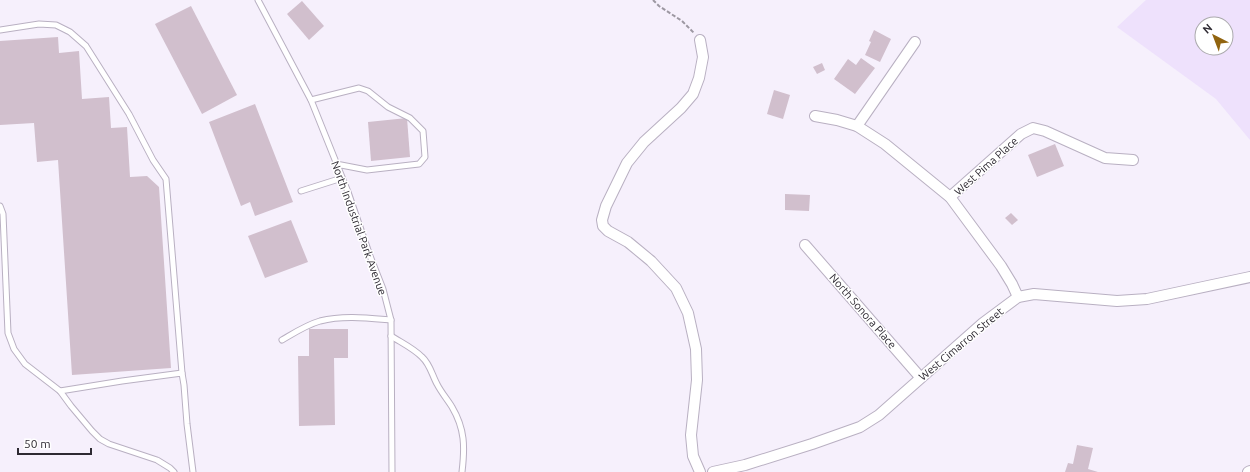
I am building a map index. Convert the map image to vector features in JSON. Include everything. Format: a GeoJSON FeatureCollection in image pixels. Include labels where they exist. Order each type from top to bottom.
{"type":"FeatureCollection","features":[{"type":"Feature","properties":{"kind":"street"},"geometry":{"type":"LineString","coordinates":[[700,40],[703,57],[699,78],[693,94],[681,108],[644,142],[627,163],[606,206],[602,220],[603,226],[608,231],[628,242],[651,261],[676,288],[688,313],[696,349],[697,380],[691,435],[693,456],[700,472]]}},
{"type":"Feature","properties":{"kind":"street"},"geometry":{"type":"LineString","coordinates":[[857,126],[915,42]]}},
{"type":"Feature","properties":{"kind":"street"},"geometry":{"type":"LineString","coordinates":[[815,116],[837,120],[857,126],[885,144],[950,198],[1001,266],[1018,297]]}},
{"type":"Feature","properties":{"kind":"street","name":"West Pima Place"},"geometry":{"type":"LineString","coordinates":[[950,198],[1021,134],[1033,128],[1045,131],[1105,158],[1133,160]]}},
{"type":"Feature","properties":{"kind":"street","name":"North Sonora Place"},"geometry":{"type":"LineString","coordinates":[[805,245],[920,377]]}},
{"type":"Feature","properties":{"kind":"street","name":"West Cimarron Street"},"geometry":{"type":"LineString","coordinates":[[714,472],[745,465],[790,451],[860,426],[879,415],[920,377],[983,323],[1018,297],[1034,294],[1117,302],[1147,299],[1250,277]]}},
{"type":"Feature","properties":{"kind":"lane","name":"North Industrial Park Avenue"},"geometry":{"type":"LineString","coordinates":[[258,0],[311,100],[342,178],[383,289],[391,320],[392,472]]}},
{"type":"Feature","properties":{"kind":"lane"},"geometry":{"type":"LineString","coordinates":[[0,30],[39,24],[56,24],[70,32],[86,46],[130,114],[153,160],[166,179],[182,373],[193,472]]}},
{"type":"Feature","properties":{"kind":"lane"},"geometry":{"type":"LineString","coordinates":[[311,100],[360,88],[368,91],[388,107],[415,121],[423,131],[425,157],[419,164],[367,170],[336,164]]}},
{"type":"Feature","properties":{"kind":"lane"},"geometry":{"type":"LineString","coordinates":[[300,191],[342,178]]}},
{"type":"Feature","properties":{"kind":"lane"},"geometry":{"type":"LineString","coordinates":[[0,206],[3,214],[8,333],[14,349],[25,364],[60,391],[100,439],[109,444],[156,460],[174,472]]}},
{"type":"Feature","properties":{"kind":"lane"},"geometry":{"type":"LineString","coordinates":[[282,340],[304,327],[321,321],[349,317],[391,320]]}},
{"type":"Feature","properties":{"kind":"lane"},"geometry":{"type":"LineString","coordinates":[[391,336],[415,351],[423,358],[430,367],[436,383],[458,418],[463,432],[464,452],[462,472]]}},
{"type":"Feature","properties":{"kind":"lane"},"geometry":{"type":"LineString","coordinates":[[60,391],[182,373]]}},
{"type":"Feature","properties":{"kind":"path"},"geometry":{"type":"LineString","coordinates":[[653,0],[659,6],[682,21],[700,40]]}},
{"type":"Feature","properties":{"kind":"shaded area"},"geometry":{"type":"Polygon","coordinates":[[[1146,0],[1250,0],[1250,140],[1216,99],[1117,27],[1146,0]]]}},
{"type":"Feature","properties":{"kind":"building"},"geometry":{"type":"Polygon","coordinates":[[[302,1],[324,26],[309,40],[287,14],[302,1]]]}},
{"type":"Feature","properties":{"kind":"building"},"geometry":{"type":"Polygon","coordinates":[[[191,6],[237,95],[202,114],[155,24],[191,6]]]}},
{"type":"Feature","properties":{"kind":"building"},"geometry":{"type":"Polygon","coordinates":[[[874,30],[891,39],[880,62],[865,55],[871,42],[869,41],[874,30]]]}},
{"type":"Feature","properties":{"kind":"building"},"geometry":{"type":"Polygon","coordinates":[[[58,37],[59,53],[79,51],[82,99],[109,97],[111,128],[127,127],[130,177],[147,176],[159,187],[171,368],[72,375],[58,160],[37,162],[34,123],[0,125],[0,41],[58,37]]]}},
{"type":"Feature","properties":{"kind":"building"},"geometry":{"type":"Polygon","coordinates":[[[861,58],[875,68],[855,94],[834,79],[848,59],[856,65],[861,58]]]}},
{"type":"Feature","properties":{"kind":"building"},"geometry":{"type":"Polygon","coordinates":[[[822,63],[825,70],[817,74],[813,67],[822,63]]]}},
{"type":"Feature","properties":{"kind":"building"},"geometry":{"type":"Polygon","coordinates":[[[774,90],[790,95],[783,119],[767,114],[774,90]]]}},
{"type":"Feature","properties":{"kind":"building"},"geometry":{"type":"Polygon","coordinates":[[[255,104],[293,202],[255,216],[250,202],[241,206],[209,122],[255,104]]]}},
{"type":"Feature","properties":{"kind":"building"},"geometry":{"type":"Polygon","coordinates":[[[407,118],[410,157],[371,161],[368,122],[407,118]]]}},
{"type":"Feature","properties":{"kind":"building"},"geometry":{"type":"Polygon","coordinates":[[[1055,144],[1064,166],[1037,177],[1028,155],[1055,144]]]}},
{"type":"Feature","properties":{"kind":"building"},"geometry":{"type":"Polygon","coordinates":[[[785,194],[810,195],[809,211],[785,210],[785,194]]]}},
{"type":"Feature","properties":{"kind":"building"},"geometry":{"type":"Polygon","coordinates":[[[1011,213],[1018,220],[1012,225],[1005,218],[1011,213]]]}},
{"type":"Feature","properties":{"kind":"building"},"geometry":{"type":"Polygon","coordinates":[[[291,220],[308,262],[265,278],[248,236],[291,220]]]}},
{"type":"Feature","properties":{"kind":"building"},"geometry":{"type":"Polygon","coordinates":[[[309,329],[348,329],[348,358],[334,358],[335,425],[299,426],[298,356],[309,356],[309,329]]]}},
{"type":"Feature","properties":{"kind":"building"},"geometry":{"type":"Polygon","coordinates":[[[1077,445],[1093,448],[1088,469],[1098,472],[1065,472],[1068,463],[1073,464],[1077,445]]]}}]}
